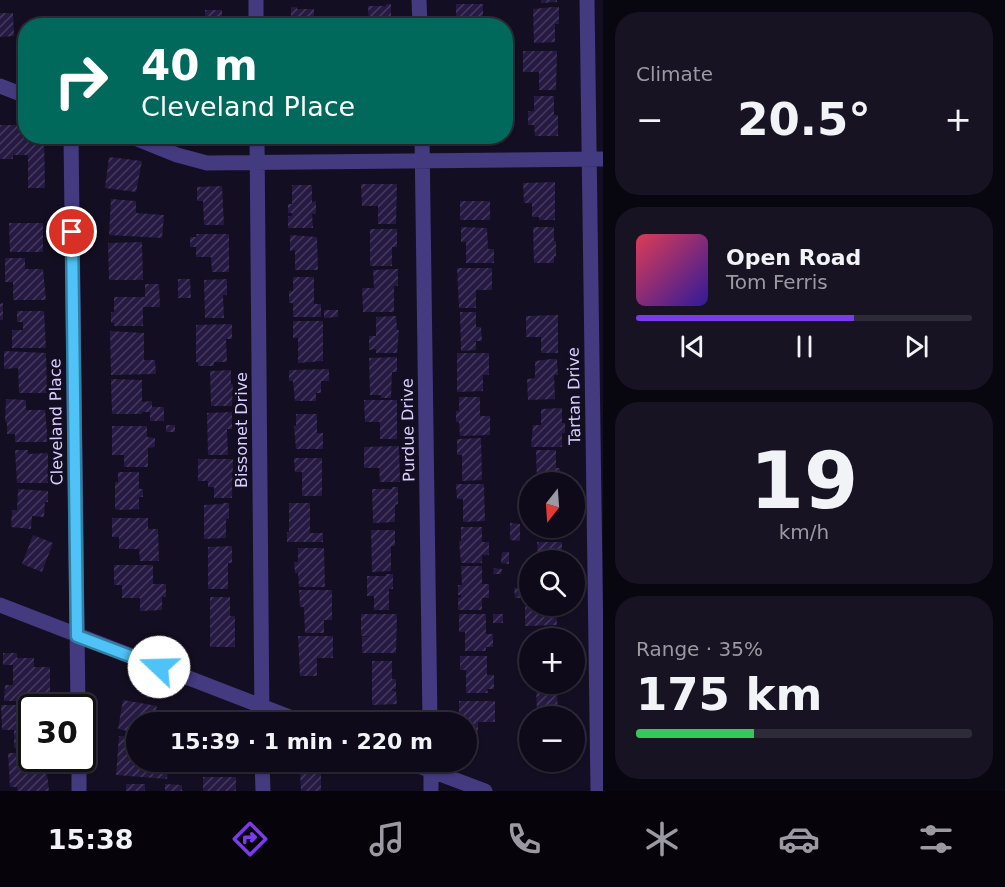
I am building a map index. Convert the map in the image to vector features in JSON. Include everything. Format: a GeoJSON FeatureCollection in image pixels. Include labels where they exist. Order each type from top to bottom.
{"type":"FeatureCollection","features":[{"type":"Feature","properties":{"kind":"street"},"geometry":{"type":"LineString","coordinates":[[256,0],[256,18]]}},
{"type":"Feature","properties":{"kind":"street"},"geometry":{"type":"LineString","coordinates":[[419,0],[420,18]]}},
{"type":"Feature","properties":{"kind":"street","name":"Tartan Drive"},"geometry":{"type":"LineString","coordinates":[[586,0],[596,160],[598,791]]}},
{"type":"Feature","properties":{"kind":"street"},"geometry":{"type":"LineString","coordinates":[[0,86],[18,93]]}},
{"type":"Feature","properties":{"kind":"street","name":"Cleveland Place"},"geometry":{"type":"LineString","coordinates":[[70,144],[78,694]]}},
{"type":"Feature","properties":{"kind":"street"},"geometry":{"type":"LineString","coordinates":[[150,144],[177,155],[207,163],[596,160]]}},
{"type":"Feature","properties":{"kind":"street","name":"Bissonet Drive"},"geometry":{"type":"LineString","coordinates":[[257,144],[261,712]]}},
{"type":"Feature","properties":{"kind":"street","name":"Purdue Drive"},"geometry":{"type":"LineString","coordinates":[[422,144],[430,712]]}},
{"type":"Feature","properties":{"kind":"street"},"geometry":{"type":"LineString","coordinates":[[0,605],[277,712]]}},
{"type":"Feature","properties":{"kind":"street"},"geometry":{"type":"LineString","coordinates":[[78,772],[79,791]]}},
{"type":"Feature","properties":{"kind":"street"},"geometry":{"type":"LineString","coordinates":[[262,772],[263,791]]}},
{"type":"Feature","properties":{"kind":"street"},"geometry":{"type":"LineString","coordinates":[[431,772],[431,791]]}},
{"type":"Feature","properties":{"kind":"street"},"geometry":{"type":"LineString","coordinates":[[444,772],[485,791]]}},
{"type":"Feature","properties":{"kind":"building"},"geometry":{"type":"Polygon","coordinates":[[[541,0],[557,0],[557,2],[541,3],[541,0]]]}},
{"type":"Feature","properties":{"kind":"building"},"geometry":{"type":"Polygon","coordinates":[[[386,4],[391,4],[391,18],[369,18],[368,6],[386,6],[386,4]]]}},
{"type":"Feature","properties":{"kind":"building"},"geometry":{"type":"Polygon","coordinates":[[[456,4],[483,4],[483,18],[456,18],[456,4]]]}},
{"type":"Feature","properties":{"kind":"building"},"geometry":{"type":"Polygon","coordinates":[[[291,7],[314,9],[314,18],[291,18],[291,7]]]}},
{"type":"Feature","properties":{"kind":"building"},"geometry":{"type":"Polygon","coordinates":[[[559,7],[559,24],[555,24],[555,42],[534,43],[533,9],[559,7]]]}},
{"type":"Feature","properties":{"kind":"building"},"geometry":{"type":"Polygon","coordinates":[[[205,10],[222,10],[222,18],[205,18],[205,10]]]}},
{"type":"Feature","properties":{"kind":"building"},"geometry":{"type":"Polygon","coordinates":[[[0,13],[13,13],[14,36],[0,37],[0,13]]]}},
{"type":"Feature","properties":{"kind":"building"},"geometry":{"type":"Polygon","coordinates":[[[523,51],[557,51],[556,90],[539,90],[539,72],[523,72],[523,51]]]}},
{"type":"Feature","properties":{"kind":"building"},"geometry":{"type":"Polygon","coordinates":[[[534,96],[554,96],[554,115],[558,115],[558,136],[535,136],[534,125],[528,125],[528,111],[534,111],[534,96]]]}},
{"type":"Feature","properties":{"kind":"building"},"geometry":{"type":"Polygon","coordinates":[[[0,125],[18,125],[18,144],[44,144],[45,188],[28,188],[28,155],[13,155],[13,159],[0,159],[0,125]]]}},
{"type":"Feature","properties":{"kind":"building"},"geometry":{"type":"Polygon","coordinates":[[[109,157],[142,161],[136,192],[105,188],[109,157]]]}},
{"type":"Feature","properties":{"kind":"building"},"geometry":{"type":"Polygon","coordinates":[[[555,182],[555,220],[539,220],[539,217],[532,217],[532,203],[524,203],[523,183],[555,182]]]}},
{"type":"Feature","properties":{"kind":"building"},"geometry":{"type":"Polygon","coordinates":[[[361,184],[397,184],[396,224],[378,224],[378,206],[362,206],[361,184]]]}},
{"type":"Feature","properties":{"kind":"building"},"geometry":{"type":"Polygon","coordinates":[[[292,185],[312,185],[312,202],[316,201],[316,214],[312,214],[313,228],[288,228],[288,216],[292,216],[292,213],[288,213],[288,204],[292,204],[292,185]]]}},
{"type":"Feature","properties":{"kind":"building"},"geometry":{"type":"Polygon","coordinates":[[[222,186],[224,225],[204,225],[203,201],[197,201],[197,187],[222,186]]]}},
{"type":"Feature","properties":{"kind":"building"},"geometry":{"type":"Polygon","coordinates":[[[111,199],[136,201],[136,213],[164,215],[162,238],[109,235],[111,199]]]}},
{"type":"Feature","properties":{"kind":"building"},"geometry":{"type":"Polygon","coordinates":[[[460,201],[490,201],[490,220],[460,220],[460,201]]]}},
{"type":"Feature","properties":{"kind":"building"},"geometry":{"type":"Polygon","coordinates":[[[9,223],[43,223],[43,252],[10,252],[9,223]]]}},
{"type":"Feature","properties":{"kind":"building"},"geometry":{"type":"Polygon","coordinates":[[[461,227],[487,228],[488,249],[494,249],[494,263],[466,263],[466,242],[461,242],[461,227]]]}},
{"type":"Feature","properties":{"kind":"building"},"geometry":{"type":"Polygon","coordinates":[[[533,227],[554,227],[556,257],[554,256],[554,263],[534,263],[533,227]]]}},
{"type":"Feature","properties":{"kind":"building"},"geometry":{"type":"Polygon","coordinates":[[[370,229],[397,229],[397,247],[392,247],[392,266],[370,266],[370,229]]]}},
{"type":"Feature","properties":{"kind":"building"},"geometry":{"type":"Polygon","coordinates":[[[196,234],[229,234],[229,272],[212,272],[211,257],[196,257],[196,247],[190,247],[190,237],[197,237],[196,234]]]}},
{"type":"Feature","properties":{"kind":"building"},"geometry":{"type":"Polygon","coordinates":[[[290,235],[317,237],[318,270],[295,270],[295,250],[290,251],[290,235]]]}},
{"type":"Feature","properties":{"kind":"building"},"geometry":{"type":"Polygon","coordinates":[[[142,242],[143,280],[109,280],[108,243],[142,242]]]}},
{"type":"Feature","properties":{"kind":"building"},"geometry":{"type":"Polygon","coordinates":[[[5,258],[25,258],[25,269],[43,269],[46,300],[13,300],[13,282],[5,282],[5,258]]]}},
{"type":"Feature","properties":{"kind":"building"},"geometry":{"type":"Polygon","coordinates":[[[457,268],[492,268],[492,290],[476,290],[476,308],[459,308],[457,268]]]}},
{"type":"Feature","properties":{"kind":"building"},"geometry":{"type":"Polygon","coordinates":[[[398,269],[398,286],[394,286],[394,312],[363,312],[362,288],[374,288],[373,270],[398,269]]]}},
{"type":"Feature","properties":{"kind":"building"},"geometry":{"type":"Polygon","coordinates":[[[293,277],[314,277],[314,304],[321,304],[321,317],[293,317],[293,303],[289,303],[289,291],[293,291],[293,277]]]}},
{"type":"Feature","properties":{"kind":"building"},"geometry":{"type":"Polygon","coordinates":[[[178,279],[190,279],[191,298],[178,298],[178,279]]]}},
{"type":"Feature","properties":{"kind":"building"},"geometry":{"type":"Polygon","coordinates":[[[227,279],[227,295],[223,295],[224,318],[205,318],[204,280],[227,279]]]}},
{"type":"Feature","properties":{"kind":"building"},"geometry":{"type":"Polygon","coordinates":[[[145,284],[159,284],[160,307],[143,307],[143,326],[114,326],[114,323],[111,323],[111,312],[114,312],[114,297],[145,297],[145,284]]]}},
{"type":"Feature","properties":{"kind":"building"},"geometry":{"type":"Polygon","coordinates":[[[3,303],[3,320],[0,320],[0,304],[3,303]]]}},
{"type":"Feature","properties":{"kind":"building"},"geometry":{"type":"Polygon","coordinates":[[[324,310],[338,310],[338,317],[324,318],[324,310]]]}},
{"type":"Feature","properties":{"kind":"building"},"geometry":{"type":"Polygon","coordinates":[[[17,311],[44,311],[46,348],[12,348],[12,330],[23,330],[23,322],[17,322],[17,311]]]}},
{"type":"Feature","properties":{"kind":"building"},"geometry":{"type":"Polygon","coordinates":[[[460,312],[476,312],[476,327],[481,327],[482,341],[476,341],[476,350],[461,351],[460,312]]]}},
{"type":"Feature","properties":{"kind":"building"},"geometry":{"type":"Polygon","coordinates":[[[558,315],[558,353],[541,353],[541,337],[526,337],[526,316],[558,315]]]}},
{"type":"Feature","properties":{"kind":"building"},"geometry":{"type":"Polygon","coordinates":[[[396,316],[397,330],[399,330],[397,353],[376,353],[376,349],[369,350],[369,336],[376,336],[376,317],[396,316]]]}},
{"type":"Feature","properties":{"kind":"building"},"geometry":{"type":"Polygon","coordinates":[[[293,321],[323,321],[323,361],[298,363],[298,338],[293,338],[293,321]]]}},
{"type":"Feature","properties":{"kind":"building"},"geometry":{"type":"Polygon","coordinates":[[[232,324],[232,339],[226,339],[227,362],[214,362],[214,366],[198,366],[196,362],[196,325],[232,324]]]}},
{"type":"Feature","properties":{"kind":"building"},"geometry":{"type":"Polygon","coordinates":[[[110,331],[144,333],[144,360],[155,360],[156,374],[111,375],[110,331]]]}},
{"type":"Feature","properties":{"kind":"building"},"geometry":{"type":"Polygon","coordinates":[[[4,351],[46,353],[47,393],[19,393],[18,368],[4,369],[4,351]]]}},
{"type":"Feature","properties":{"kind":"building"},"geometry":{"type":"Polygon","coordinates":[[[457,353],[489,353],[489,375],[483,375],[483,391],[457,392],[457,353]]]}},
{"type":"Feature","properties":{"kind":"building"},"geometry":{"type":"Polygon","coordinates":[[[397,357],[397,372],[392,372],[391,398],[370,395],[369,358],[397,357]]]}},
{"type":"Feature","properties":{"kind":"building"},"geometry":{"type":"Polygon","coordinates":[[[557,359],[558,375],[554,375],[555,399],[528,400],[527,379],[535,378],[535,361],[557,359]]]}},
{"type":"Feature","properties":{"kind":"building"},"geometry":{"type":"Polygon","coordinates":[[[329,369],[329,381],[321,381],[321,393],[316,393],[316,401],[295,401],[293,381],[289,381],[289,370],[329,369]]]}},
{"type":"Feature","properties":{"kind":"building"},"geometry":{"type":"Polygon","coordinates":[[[231,370],[232,406],[211,406],[210,371],[231,370]]]}},
{"type":"Feature","properties":{"kind":"building"},"geometry":{"type":"Polygon","coordinates":[[[111,379],[142,380],[142,402],[152,401],[152,407],[164,407],[164,421],[150,421],[150,412],[112,414],[111,379]]]}},
{"type":"Feature","properties":{"kind":"building"},"geometry":{"type":"Polygon","coordinates":[[[459,397],[480,397],[480,416],[490,416],[490,435],[460,436],[459,422],[456,422],[459,397]]]}},
{"type":"Feature","properties":{"kind":"building"},"geometry":{"type":"Polygon","coordinates":[[[6,399],[26,400],[26,410],[45,410],[48,442],[15,442],[15,434],[7,434],[6,399]]]}},
{"type":"Feature","properties":{"kind":"building"},"geometry":{"type":"Polygon","coordinates":[[[364,400],[397,400],[397,439],[380,439],[380,422],[365,422],[364,400]]]}},
{"type":"Feature","properties":{"kind":"building"},"geometry":{"type":"Polygon","coordinates":[[[562,408],[565,433],[562,433],[562,447],[531,447],[533,425],[541,425],[541,409],[562,408]]]}},
{"type":"Feature","properties":{"kind":"building"},"geometry":{"type":"Polygon","coordinates":[[[232,412],[232,429],[227,429],[228,455],[208,455],[207,413],[232,412]]]}},
{"type":"Feature","properties":{"kind":"building"},"geometry":{"type":"Polygon","coordinates":[[[296,414],[317,414],[317,433],[323,433],[323,449],[296,449],[294,426],[296,426],[296,414]]]}},
{"type":"Feature","properties":{"kind":"building"},"geometry":{"type":"Polygon","coordinates":[[[166,425],[175,425],[175,432],[166,432],[166,425]]]}},
{"type":"Feature","properties":{"kind":"building"},"geometry":{"type":"Polygon","coordinates":[[[112,426],[147,426],[147,437],[155,438],[155,447],[148,448],[148,467],[124,467],[124,455],[112,455],[112,426]]]}},
{"type":"Feature","properties":{"kind":"building"},"geometry":{"type":"Polygon","coordinates":[[[481,438],[482,480],[462,481],[462,455],[457,455],[457,439],[481,438]]]}},
{"type":"Feature","properties":{"kind":"building"},"geometry":{"type":"Polygon","coordinates":[[[399,446],[400,482],[380,482],[379,468],[364,468],[364,447],[399,446]]]}},
{"type":"Feature","properties":{"kind":"building"},"geometry":{"type":"Polygon","coordinates":[[[15,450],[28,450],[28,454],[48,453],[48,483],[17,483],[15,450]]]}},
{"type":"Feature","properties":{"kind":"building"},"geometry":{"type":"Polygon","coordinates":[[[536,450],[556,450],[556,468],[560,468],[560,472],[537,472],[536,450]]]}},
{"type":"Feature","properties":{"kind":"building"},"geometry":{"type":"Polygon","coordinates":[[[294,458],[322,458],[322,496],[302,496],[302,472],[295,472],[294,458]]]}},
{"type":"Feature","properties":{"kind":"building"},"geometry":{"type":"Polygon","coordinates":[[[198,459],[233,459],[232,498],[214,498],[214,487],[208,487],[208,481],[198,481],[198,459]]]}},
{"type":"Feature","properties":{"kind":"building"},"geometry":{"type":"Polygon","coordinates":[[[118,472],[139,472],[139,489],[143,489],[143,497],[139,497],[139,509],[115,509],[115,482],[118,482],[118,472]]]}},
{"type":"Feature","properties":{"kind":"building"},"geometry":{"type":"Polygon","coordinates":[[[456,484],[484,484],[485,521],[463,522],[463,499],[457,499],[456,484]]]}},
{"type":"Feature","properties":{"kind":"building"},"geometry":{"type":"Polygon","coordinates":[[[392,487],[398,487],[395,522],[373,523],[372,489],[392,489],[392,487]]]}},
{"type":"Feature","properties":{"kind":"building"},"geometry":{"type":"Polygon","coordinates":[[[18,489],[48,491],[44,517],[32,516],[31,529],[11,527],[12,510],[17,510],[18,489]]]}},
{"type":"Feature","properties":{"kind":"building"},"geometry":{"type":"Polygon","coordinates":[[[229,503],[226,538],[204,539],[204,505],[229,503]]]}},
{"type":"Feature","properties":{"kind":"building"},"geometry":{"type":"Polygon","coordinates":[[[289,503],[310,503],[310,533],[323,533],[323,542],[287,542],[289,503]]]}},
{"type":"Feature","properties":{"kind":"building"},"geometry":{"type":"Polygon","coordinates":[[[112,518],[148,518],[148,529],[158,529],[159,561],[140,561],[139,549],[119,549],[119,537],[112,537],[112,518]]]}},
{"type":"Feature","properties":{"kind":"building"},"geometry":{"type":"Polygon","coordinates":[[[510,523],[519,524],[520,541],[510,540],[510,523]]]}},
{"type":"Feature","properties":{"kind":"building"},"geometry":{"type":"Polygon","coordinates":[[[461,527],[482,527],[482,542],[489,542],[489,555],[482,555],[482,563],[461,563],[459,541],[461,541],[461,527]]]}},
{"type":"Feature","properties":{"kind":"building"},"geometry":{"type":"Polygon","coordinates":[[[371,530],[395,530],[395,546],[391,546],[391,571],[372,572],[371,530]]]}},
{"type":"Feature","properties":{"kind":"building"},"geometry":{"type":"Polygon","coordinates":[[[33,535],[53,543],[42,572],[22,564],[33,535]]]}},
{"type":"Feature","properties":{"kind":"building"},"geometry":{"type":"Polygon","coordinates":[[[537,542],[562,542],[562,550],[538,550],[537,542]]]}},
{"type":"Feature","properties":{"kind":"building"},"geometry":{"type":"Polygon","coordinates":[[[232,546],[232,563],[228,563],[228,589],[208,589],[208,547],[232,546]]]}},
{"type":"Feature","properties":{"kind":"building"},"geometry":{"type":"Polygon","coordinates":[[[298,548],[324,548],[325,587],[299,587],[294,562],[298,562],[298,548]]]}},
{"type":"Feature","properties":{"kind":"building"},"geometry":{"type":"Polygon","coordinates":[[[502,552],[509,552],[509,564],[501,563],[502,552]]]}},
{"type":"Feature","properties":{"kind":"building"},"geometry":{"type":"Polygon","coordinates":[[[114,565],[153,565],[153,584],[166,584],[166,597],[162,597],[162,610],[140,611],[140,598],[122,598],[122,585],[114,585],[114,565]]]}},
{"type":"Feature","properties":{"kind":"building"},"geometry":{"type":"Polygon","coordinates":[[[461,566],[482,566],[482,584],[489,584],[489,598],[482,598],[482,610],[458,610],[458,598],[461,595],[458,595],[458,585],[462,585],[461,566]]]}},
{"type":"Feature","properties":{"kind":"building"},"geometry":{"type":"Polygon","coordinates":[[[494,568],[502,569],[501,574],[493,574],[494,568]]]}},
{"type":"Feature","properties":{"kind":"building"},"geometry":{"type":"Polygon","coordinates":[[[386,574],[393,574],[393,589],[389,589],[389,610],[374,610],[374,596],[367,596],[367,576],[386,576],[386,574]]]}},
{"type":"Feature","properties":{"kind":"building"},"geometry":{"type":"Polygon","coordinates":[[[514,588],[519,588],[519,598],[515,598],[514,588]]]}},
{"type":"Feature","properties":{"kind":"building"},"geometry":{"type":"Polygon","coordinates":[[[299,590],[332,590],[332,620],[324,620],[324,633],[305,633],[304,607],[300,607],[299,590]]]}},
{"type":"Feature","properties":{"kind":"building"},"geometry":{"type":"Polygon","coordinates":[[[210,597],[230,597],[230,616],[235,616],[235,647],[210,647],[210,597]]]}},
{"type":"Feature","properties":{"kind":"building"},"geometry":{"type":"Polygon","coordinates":[[[361,614],[397,614],[396,653],[362,653],[362,637],[370,636],[361,636],[361,614]]]}},
{"type":"Feature","properties":{"kind":"building"},"geometry":{"type":"Polygon","coordinates":[[[459,614],[486,614],[486,634],[493,634],[493,647],[486,647],[486,651],[465,651],[465,632],[459,632],[459,614]]]}},
{"type":"Feature","properties":{"kind":"building"},"geometry":{"type":"Polygon","coordinates":[[[493,614],[503,614],[503,623],[493,623],[493,614]]]}},
{"type":"Feature","properties":{"kind":"building"},"geometry":{"type":"Polygon","coordinates":[[[525,616],[557,616],[557,625],[525,626],[525,616]]]}},
{"type":"Feature","properties":{"kind":"building"},"geometry":{"type":"Polygon","coordinates":[[[298,636],[333,636],[333,658],[317,658],[317,676],[300,676],[298,636]]]}},
{"type":"Feature","properties":{"kind":"building"},"geometry":{"type":"Polygon","coordinates":[[[3,653],[17,653],[17,658],[34,658],[34,667],[50,667],[50,694],[18,694],[18,701],[4,701],[5,685],[13,685],[13,665],[3,665],[3,653]]]}},
{"type":"Feature","properties":{"kind":"building"},"geometry":{"type":"Polygon","coordinates":[[[460,656],[487,656],[487,675],[494,675],[494,689],[487,689],[488,693],[466,693],[466,670],[460,670],[460,656]]]}},
{"type":"Feature","properties":{"kind":"building"},"geometry":{"type":"Polygon","coordinates":[[[372,661],[392,661],[392,679],[396,679],[396,689],[392,689],[396,691],[397,704],[372,705],[372,661]]]}},
{"type":"Feature","properties":{"kind":"building"},"geometry":{"type":"Polygon","coordinates":[[[536,694],[557,694],[558,706],[537,706],[536,694]]]}},
{"type":"Feature","properties":{"kind":"building"},"geometry":{"type":"Polygon","coordinates":[[[123,700],[157,706],[156,710],[169,712],[126,712],[126,731],[118,729],[123,700]]]}},
{"type":"Feature","properties":{"kind":"building"},"geometry":{"type":"Polygon","coordinates":[[[459,701],[495,701],[495,722],[478,722],[478,740],[477,712],[459,712],[459,701]]]}},
{"type":"Feature","properties":{"kind":"building"},"geometry":{"type":"Polygon","coordinates":[[[1,705],[18,705],[18,748],[14,748],[14,730],[2,730],[1,705]]]}},
{"type":"Feature","properties":{"kind":"building"},"geometry":{"type":"Polygon","coordinates":[[[119,736],[126,736],[126,772],[168,772],[167,779],[116,775],[119,736]]]}},
{"type":"Feature","properties":{"kind":"building"},"geometry":{"type":"Polygon","coordinates":[[[8,753],[18,753],[18,772],[47,772],[49,791],[17,791],[17,787],[10,787],[8,753]]]}},
{"type":"Feature","properties":{"kind":"building"},"geometry":{"type":"Polygon","coordinates":[[[300,773],[321,773],[321,791],[301,791],[300,773]]]}},
{"type":"Feature","properties":{"kind":"building"},"geometry":{"type":"Polygon","coordinates":[[[203,777],[236,777],[236,791],[203,791],[203,777]]]}},
{"type":"Feature","properties":{"kind":"building"},"geometry":{"type":"Polygon","coordinates":[[[126,784],[145,784],[145,791],[126,791],[126,784]]]}},
{"type":"Feature","properties":{"kind":"building"},"geometry":{"type":"Polygon","coordinates":[[[165,784],[182,785],[182,791],[165,791],[165,784]]]}},
{"type":"Feature","properties":{"kind":"route"},"geometry":{"type":"LineString","coordinates":[[72,232],[77,636],[159,667]]}}]}
